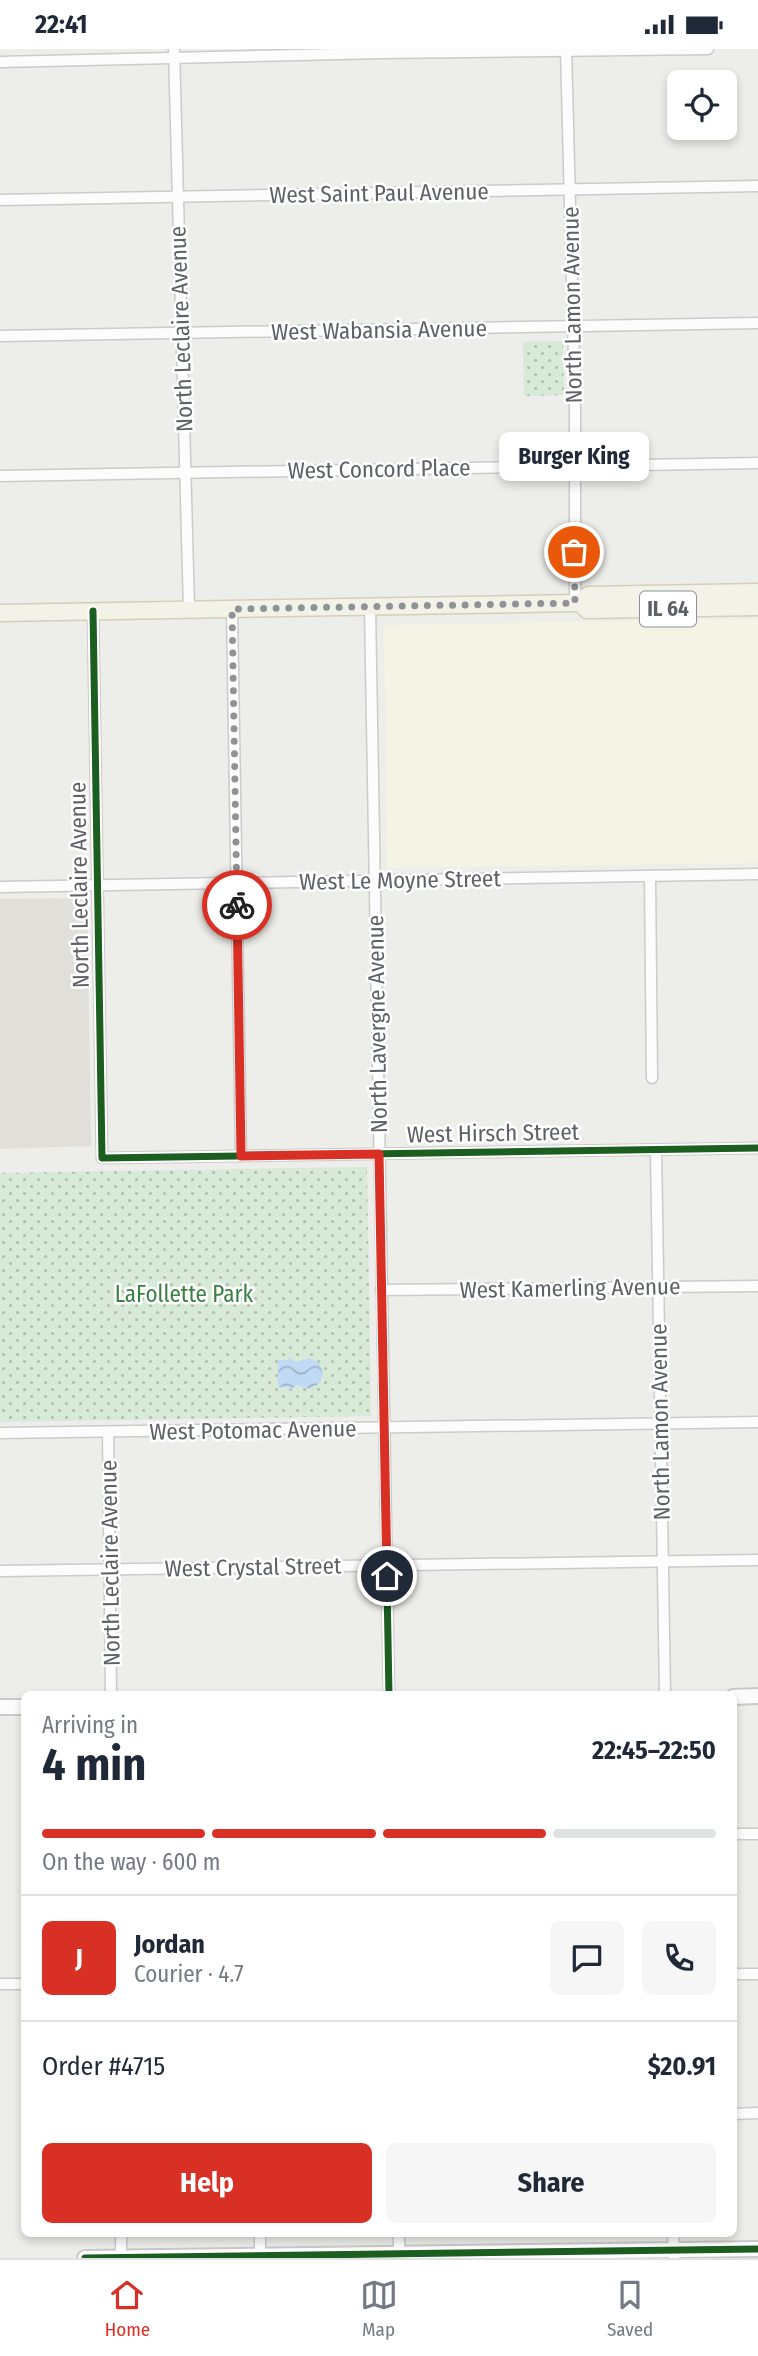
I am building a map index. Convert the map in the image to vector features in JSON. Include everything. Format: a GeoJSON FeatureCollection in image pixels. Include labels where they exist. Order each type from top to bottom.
{"type":"FeatureCollection","features":[{"type":"Feature","properties":{"kind":"main road","name":"IL 64"},"geometry":{"type":"LineString","coordinates":[[0,613],[577,603],[588,595],[758,592]]}},
{"type":"Feature","properties":{"kind":"main road","name":"IL 64"},"geometry":{"type":"LineString","coordinates":[[577,603],[587,610],[758,607]]}},
{"type":"Feature","properties":{"kind":"street"},"geometry":{"type":"LineString","coordinates":[[0,62],[174,54],[708,49]]}},
{"type":"Feature","properties":{"kind":"street","name":"North Lamon Avenue"},"geometry":{"type":"LineString","coordinates":[[566,50],[577,603]]}},
{"type":"Feature","properties":{"kind":"street","name":"North Leclaire Avenue"},"geometry":{"type":"LineString","coordinates":[[174,54],[189,610]]}},
{"type":"Feature","properties":{"kind":"street","name":"West Saint Paul Avenue"},"geometry":{"type":"LineString","coordinates":[[0,200],[758,186]]}},
{"type":"Feature","properties":{"kind":"street","name":"West Wabansia Avenue"},"geometry":{"type":"LineString","coordinates":[[0,336],[758,323]]}},
{"type":"Feature","properties":{"kind":"street","name":"West Concord Place"},"geometry":{"type":"LineString","coordinates":[[0,476],[758,463]]}},
{"type":"Feature","properties":{"kind":"street","name":"North Lavergne Avenue"},"geometry":{"type":"LineString","coordinates":[[370,607],[389,1691]]}},
{"type":"Feature","properties":{"kind":"street"},"geometry":{"type":"LineString","coordinates":[[232,609],[241,1156]]}},
{"type":"Feature","properties":{"kind":"street","name":"North Leclaire Avenue"},"geometry":{"type":"LineString","coordinates":[[93,611],[102,1157]]}},
{"type":"Feature","properties":{"kind":"street","name":"West Le Moyne Street"},"geometry":{"type":"LineString","coordinates":[[0,887],[758,874]]}},
{"type":"Feature","properties":{"kind":"street"},"geometry":{"type":"LineString","coordinates":[[650,876],[652,1078]]}},
{"type":"Feature","properties":{"kind":"street","name":"West Hirsch Street"},"geometry":{"type":"LineString","coordinates":[[102,1157],[758,1148]]}},
{"type":"Feature","properties":{"kind":"street","name":"North Lamon Avenue"},"geometry":{"type":"LineString","coordinates":[[656,1150],[665,1691]]}},
{"type":"Feature","properties":{"kind":"street","name":"West Kamerling Avenue"},"geometry":{"type":"LineString","coordinates":[[382,1290],[758,1286]]}},
{"type":"Feature","properties":{"kind":"street","name":"West Potomac Avenue"},"geometry":{"type":"LineString","coordinates":[[0,1433],[758,1422]]}},
{"type":"Feature","properties":{"kind":"street","name":"North Leclaire Avenue"},"geometry":{"type":"LineString","coordinates":[[108,1432],[111,1691]]}},
{"type":"Feature","properties":{"kind":"street","name":"West Crystal Street"},"geometry":{"type":"LineString","coordinates":[[0,1571],[758,1560]]}},
{"type":"Feature","properties":{"kind":"street"},"geometry":{"type":"LineString","coordinates":[[737,1697],[758,1696]]}},
{"type":"Feature","properties":{"kind":"street"},"geometry":{"type":"LineString","coordinates":[[0,1707],[21,1707]]}},
{"type":"Feature","properties":{"kind":"street"},"geometry":{"type":"LineString","coordinates":[[737,1834],[758,1833]]}},
{"type":"Feature","properties":{"kind":"street"},"geometry":{"type":"LineString","coordinates":[[737,1974],[758,1973]]}},
{"type":"Feature","properties":{"kind":"street"},"geometry":{"type":"LineString","coordinates":[[0,1984],[21,1984]]}},
{"type":"Feature","properties":{"kind":"street"},"geometry":{"type":"LineString","coordinates":[[737,2114],[758,2113]]}},
{"type":"Feature","properties":{"kind":"street"},"geometry":{"type":"LineString","coordinates":[[121,2237],[121,2258]]}},
{"type":"Feature","properties":{"kind":"street"},"geometry":{"type":"LineString","coordinates":[[260,2237],[260,2257]]}},
{"type":"Feature","properties":{"kind":"street"},"geometry":{"type":"LineString","coordinates":[[399,2237],[399,2256]]}},
{"type":"Feature","properties":{"kind":"street"},"geometry":{"type":"LineString","coordinates":[[85,2258],[674,2254],[758,2249]]}},
{"type":"Feature","properties":{"kind":"shaded area"},"geometry":{"type":"Polygon","coordinates":[[[758,619],[758,863],[387,868],[384,625],[758,619]]]}},
{"type":"Feature","properties":{"kind":"shaded area"},"geometry":{"type":"Polygon","coordinates":[[[87,898],[91,1146],[0,1149],[0,899],[87,898]]]}},
{"type":"Feature","properties":{"kind":"green space"},"geometry":{"type":"Polygon","coordinates":[[[563,341],[564,395],[524,396],[523,342],[563,341]]]}},
{"type":"Feature","properties":{"kind":"green space","name":"LaFollette Park"},"geometry":{"type":"Polygon","coordinates":[[[367,1167],[371,1416],[0,1422],[0,1173],[367,1167]]]}},
{"type":"Feature","properties":{"kind":"water"},"geometry":{"type":"Polygon","coordinates":[[[290,1357],[296,1362],[310,1358],[319,1363],[323,1373],[320,1383],[310,1389],[296,1385],[291,1390],[288,1387],[278,1387],[278,1360],[288,1360],[290,1357]]]}},
{"type":"Feature","properties":{"kind":"cycle path"},"geometry":{"type":"LineString","coordinates":[[93,611],[102,1158],[758,1148]]}},
{"type":"Feature","properties":{"kind":"cycle path"},"geometry":{"type":"LineString","coordinates":[[379,1154],[389,1691]]}},
{"type":"Feature","properties":{"kind":"cycle path"},"geometry":{"type":"LineString","coordinates":[[85,2258],[758,2249]]}},
{"type":"Feature","properties":{"kind":"way so far"},"geometry":{"type":"LineString","coordinates":[[237,905],[232,609],[575,603],[574,552]]}},
{"type":"Feature","properties":{"kind":"place","name":"Burger King"},"geometry":{"type":"Point","coordinates":[574,552]}},
{"type":"Feature","properties":{"kind":"route"},"geometry":{"type":"LineString","coordinates":[[237,905],[241,1156],[379,1154],[387,1576]]}}]}
